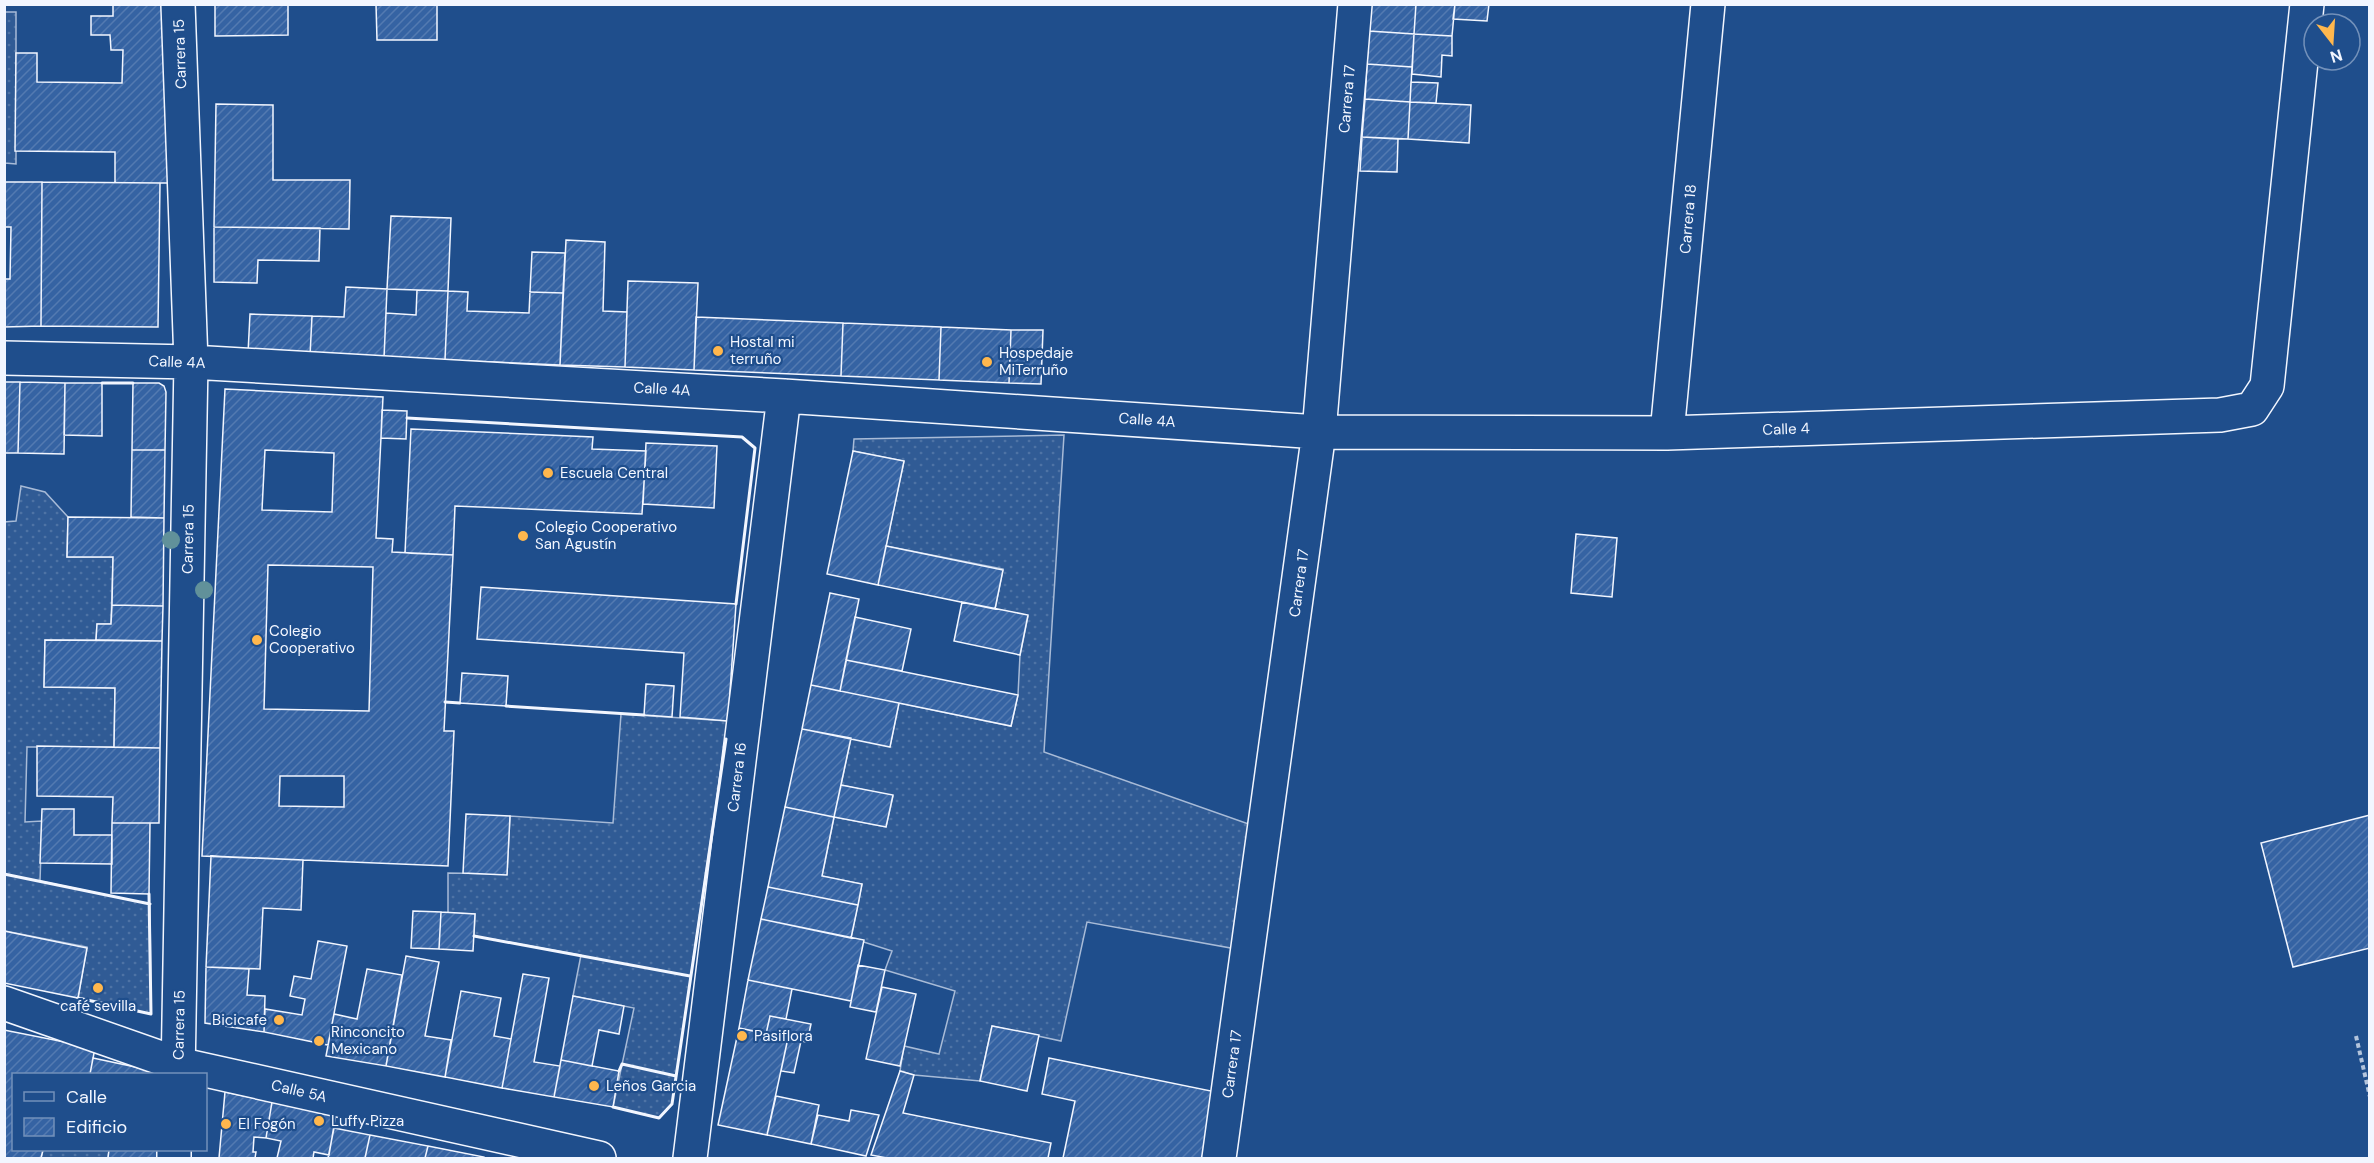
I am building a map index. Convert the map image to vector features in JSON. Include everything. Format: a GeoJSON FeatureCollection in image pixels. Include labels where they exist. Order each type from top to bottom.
{"type":"FeatureCollection","features":[{"type":"Feature","properties":{"kind":"street","name":"Carrera 15"},"geometry":{"type":"LineString","coordinates":[[178,4],[191,362],[178,1069]]}},
{"type":"Feature","properties":{"kind":"street","name":"Carrera 17"},"geometry":{"type":"LineString","coordinates":[[1219,1158],[1319,432],[1355,4]]}},
{"type":"Feature","properties":{"kind":"street","name":"Carrera 18"},"geometry":{"type":"LineString","coordinates":[[1667,433],[1708,4]]}},
{"type":"Feature","properties":{"kind":"street","name":"Calle 4"},"geometry":{"type":"LineString","coordinates":[[1319,432],[1667,433],[2220,415],[2252,409],[2267,386],[2307,4]]}},
{"type":"Feature","properties":{"kind":"street","name":"Calle 4A"},"geometry":{"type":"LineString","coordinates":[[4,358],[191,362],[784,396],[1319,432]]}},
{"type":"Feature","properties":{"kind":"street","name":"Carrera 16"},"geometry":{"type":"LineString","coordinates":[[690,1158],[784,396]]}},
{"type":"Feature","properties":{"kind":"street","name":"Calle 5A"},"geometry":{"type":"LineString","coordinates":[[4,1003],[178,1069],[197,1073]]}},
{"type":"Feature","properties":{"kind":"street","name":"Calle 5A"},"geometry":{"type":"LineString","coordinates":[[207,1075],[599,1158]]}},
{"type":"Feature","properties":{"kind":"path"},"geometry":{"type":"LineString","coordinates":[[2356,1036],[2370,1097]]}},
{"type":"Feature","properties":{"kind":"shaded area"},"geometry":{"type":"Polygon","coordinates":[[[5,12],[16,12],[16,164],[5,163],[5,12]]]}},
{"type":"Feature","properties":{"kind":"shaded area"},"geometry":{"type":"Polygon","coordinates":[[[1064,435],[1044,752],[1260,828],[1242,950],[1087,922],[1061,1041],[992,1026],[980,1081],[914,1075],[900,1071],[904,1046],[939,1054],[955,991],[885,970],[892,951],[851,938],[862,884],[822,876],[834,817],[886,827],[893,796],[841,785],[851,738],[890,746],[899,703],[1011,726],[1018,695],[1020,655],[1028,616],[995,609],[1003,569],[886,546],[904,461],[853,451],[854,439],[1064,435]]]}},
{"type":"Feature","properties":{"kind":"shaded area"},"geometry":{"type":"Polygon","coordinates":[[[21,486],[45,492],[68,517],[67,557],[113,557],[111,624],[97,624],[96,640],[45,640],[44,687],[115,688],[114,747],[27,747],[25,822],[42,821],[40,881],[150,904],[151,1014],[78,998],[87,947],[5,931],[4,522],[16,521],[21,486]]]}},
{"type":"Feature","properties":{"kind":"shaded area"},"geometry":{"type":"Polygon","coordinates":[[[621,714],[728,721],[672,1104],[659,1118],[613,1107],[634,1008],[573,996],[581,955],[474,936],[475,914],[448,913],[448,873],[507,874],[510,816],[613,823],[621,714]]]}},
{"type":"Feature","properties":{"kind":"shaded area"},"geometry":{"type":"Polygon","coordinates":[[[43,1151],[109,1151],[108,1158],[41,1158],[43,1151]]]}},
{"type":"Feature","properties":{"kind":"building"},"geometry":{"type":"Polygon","coordinates":[[[113,4],[169,4],[168,183],[115,183],[115,152],[15,151],[16,53],[37,53],[37,82],[122,83],[123,50],[111,50],[110,35],[91,35],[91,16],[113,16],[113,4]]]}},
{"type":"Feature","properties":{"kind":"building"},"geometry":{"type":"Polygon","coordinates":[[[215,4],[288,4],[288,35],[215,36],[215,4]]]}},
{"type":"Feature","properties":{"kind":"building"},"geometry":{"type":"Polygon","coordinates":[[[376,4],[437,4],[437,40],[377,40],[376,4]]]}},
{"type":"Feature","properties":{"kind":"building"},"geometry":{"type":"Polygon","coordinates":[[[1370,4],[1416,4],[1414,34],[1369,31],[1370,4]]]}},
{"type":"Feature","properties":{"kind":"building"},"geometry":{"type":"Polygon","coordinates":[[[1416,4],[1455,4],[1452,36],[1414,34],[1416,4]]]}},
{"type":"Feature","properties":{"kind":"building"},"geometry":{"type":"Polygon","coordinates":[[[1455,4],[1489,4],[1487,21],[1453,19],[1455,4]]]}},
{"type":"Feature","properties":{"kind":"building"},"geometry":{"type":"Polygon","coordinates":[[[1369,31],[1414,34],[1412,67],[1367,64],[1369,31]]]}},
{"type":"Feature","properties":{"kind":"building"},"geometry":{"type":"Polygon","coordinates":[[[1414,34],[1452,36],[1452,56],[1442,55],[1441,77],[1412,74],[1414,34]]]}},
{"type":"Feature","properties":{"kind":"building"},"geometry":{"type":"Polygon","coordinates":[[[1367,64],[1412,67],[1410,102],[1365,99],[1367,64]]]}},
{"type":"Feature","properties":{"kind":"building"},"geometry":{"type":"Polygon","coordinates":[[[1411,82],[1438,83],[1436,103],[1410,102],[1411,82]]]}},
{"type":"Feature","properties":{"kind":"building"},"geometry":{"type":"Polygon","coordinates":[[[1365,99],[1410,102],[1408,139],[1362,137],[1365,99]]]}},
{"type":"Feature","properties":{"kind":"building"},"geometry":{"type":"Polygon","coordinates":[[[1410,102],[1471,105],[1469,143],[1408,139],[1410,102]]]}},
{"type":"Feature","properties":{"kind":"building"},"geometry":{"type":"Polygon","coordinates":[[[216,104],[273,105],[273,180],[350,180],[349,229],[214,227],[216,104]]]}},
{"type":"Feature","properties":{"kind":"building"},"geometry":{"type":"Polygon","coordinates":[[[1362,137],[1398,139],[1397,172],[1360,171],[1362,137]]]}},
{"type":"Feature","properties":{"kind":"building"},"geometry":{"type":"Polygon","coordinates":[[[4,182],[42,182],[41,326],[4,327],[4,279],[10,279],[11,227],[4,227],[4,182]]]}},
{"type":"Feature","properties":{"kind":"building"},"geometry":{"type":"Polygon","coordinates":[[[42,182],[160,183],[158,327],[41,326],[42,182]]]}},
{"type":"Feature","properties":{"kind":"building"},"geometry":{"type":"Polygon","coordinates":[[[391,216],[451,218],[448,291],[387,289],[391,216]]]}},
{"type":"Feature","properties":{"kind":"building"},"geometry":{"type":"Polygon","coordinates":[[[214,227],[320,228],[319,261],[258,260],[257,283],[214,282],[214,227]]]}},
{"type":"Feature","properties":{"kind":"building"},"geometry":{"type":"Polygon","coordinates":[[[566,240],[605,242],[603,311],[627,312],[625,367],[560,365],[566,240]]]}},
{"type":"Feature","properties":{"kind":"building"},"geometry":{"type":"Polygon","coordinates":[[[532,252],[565,253],[563,293],[530,292],[532,252]]]}},
{"type":"Feature","properties":{"kind":"building"},"geometry":{"type":"Polygon","coordinates":[[[628,281],[698,283],[694,370],[625,367],[628,281]]]}},
{"type":"Feature","properties":{"kind":"building"},"geometry":{"type":"Polygon","coordinates":[[[346,287],[387,289],[384,358],[310,356],[312,316],[344,317],[346,287]]]}},
{"type":"Feature","properties":{"kind":"building"},"geometry":{"type":"Polygon","coordinates":[[[417,290],[448,291],[445,360],[384,358],[386,313],[416,315],[417,290]]]}},
{"type":"Feature","properties":{"kind":"building"},"geometry":{"type":"Polygon","coordinates":[[[448,291],[468,292],[467,311],[529,313],[530,292],[563,293],[560,365],[445,360],[448,291]]]}},
{"type":"Feature","properties":{"kind":"building"},"geometry":{"type":"Polygon","coordinates":[[[250,314],[312,316],[310,356],[248,353],[250,314]]]}},
{"type":"Feature","properties":{"kind":"building"},"geometry":{"type":"Polygon","coordinates":[[[696,317],[843,323],[841,376],[694,370],[696,317]]]}},
{"type":"Feature","properties":{"kind":"building"},"geometry":{"type":"Polygon","coordinates":[[[843,323],[941,327],[939,380],[841,376],[843,323]]]}},
{"type":"Feature","properties":{"kind":"building"},"geometry":{"type":"Polygon","coordinates":[[[941,327],[1011,330],[1009,383],[939,380],[941,327]]]}},
{"type":"Feature","properties":{"kind":"building"},"geometry":{"type":"Polygon","coordinates":[[[1011,330],[1043,330],[1041,384],[1009,383],[1011,330]]]}},
{"type":"Feature","properties":{"kind":"building"},"geometry":{"type":"Polygon","coordinates":[[[4,382],[20,382],[18,453],[4,453],[4,382]]]}},
{"type":"Feature","properties":{"kind":"building"},"geometry":{"type":"Polygon","coordinates":[[[20,382],[65,383],[64,454],[18,453],[20,382]]]}},
{"type":"Feature","properties":{"kind":"building"},"geometry":{"type":"Polygon","coordinates":[[[65,383],[102,383],[102,436],[64,435],[65,383]]]}},
{"type":"Feature","properties":{"kind":"building"},"geometry":{"type":"Polygon","coordinates":[[[133,383],[159,383],[164,386],[166,392],[165,450],[132,450],[133,383]]]}},
{"type":"Feature","properties":{"kind":"building"},"geometry":{"type":"Polygon","coordinates":[[[225,389],[383,397],[376,538],[393,539],[392,552],[453,555],[444,731],[454,731],[448,866],[202,856],[225,389]],[[265,450],[262,510],[332,512],[334,453],[265,450]],[[268,565],[264,709],[369,711],[373,567],[268,565]],[[280,776],[279,806],[344,807],[344,776],[280,776]]]}},
{"type":"Feature","properties":{"kind":"building"},"geometry":{"type":"Polygon","coordinates":[[[382,410],[407,411],[406,439],[381,438],[382,410]]]}},
{"type":"Feature","properties":{"kind":"building"},"geometry":{"type":"Polygon","coordinates":[[[411,429],[593,437],[592,449],[646,451],[642,514],[455,506],[453,555],[405,553],[411,429]]]}},
{"type":"Feature","properties":{"kind":"building"},"geometry":{"type":"Polygon","coordinates":[[[646,443],[717,446],[714,508],[643,504],[646,443]]]}},
{"type":"Feature","properties":{"kind":"building"},"geometry":{"type":"Polygon","coordinates":[[[132,450],[165,450],[164,518],[131,517],[132,450]]]}},
{"type":"Feature","properties":{"kind":"building"},"geometry":{"type":"Polygon","coordinates":[[[853,451],[904,461],[878,585],[827,574],[853,451]]]}},
{"type":"Feature","properties":{"kind":"building"},"geometry":{"type":"Polygon","coordinates":[[[68,517],[164,518],[163,606],[112,605],[113,557],[67,557],[68,517]]]}},
{"type":"Feature","properties":{"kind":"building"},"geometry":{"type":"Polygon","coordinates":[[[1576,534],[1617,538],[1612,597],[1571,593],[1576,534]]]}},
{"type":"Feature","properties":{"kind":"building"},"geometry":{"type":"Polygon","coordinates":[[[886,546],[1003,570],[995,609],[878,585],[886,546]]]}},
{"type":"Feature","properties":{"kind":"building"},"geometry":{"type":"Polygon","coordinates":[[[481,587],[736,604],[728,721],[680,717],[684,653],[477,639],[481,587]]]}},
{"type":"Feature","properties":{"kind":"building"},"geometry":{"type":"Polygon","coordinates":[[[830,593],[859,599],[840,691],[811,685],[830,593]]]}},
{"type":"Feature","properties":{"kind":"building"},"geometry":{"type":"Polygon","coordinates":[[[962,602],[1028,615],[1020,655],[954,641],[962,602]]]}},
{"type":"Feature","properties":{"kind":"building"},"geometry":{"type":"Polygon","coordinates":[[[112,605],[163,606],[162,641],[96,640],[97,624],[111,624],[112,605]]]}},
{"type":"Feature","properties":{"kind":"building"},"geometry":{"type":"Polygon","coordinates":[[[855,617],[911,629],[902,671],[846,660],[855,617]]]}},
{"type":"Feature","properties":{"kind":"building"},"geometry":{"type":"Polygon","coordinates":[[[45,640],[162,641],[160,748],[114,747],[115,688],[44,687],[45,640]]]}},
{"type":"Feature","properties":{"kind":"building"},"geometry":{"type":"Polygon","coordinates":[[[846,660],[1018,695],[1011,726],[840,691],[846,660]]]}},
{"type":"Feature","properties":{"kind":"building"},"geometry":{"type":"Polygon","coordinates":[[[462,673],[508,676],[506,706],[460,703],[462,673]]]}},
{"type":"Feature","properties":{"kind":"building"},"geometry":{"type":"Polygon","coordinates":[[[646,684],[674,686],[672,717],[644,715],[646,684]]]}},
{"type":"Feature","properties":{"kind":"building"},"geometry":{"type":"Polygon","coordinates":[[[811,685],[899,703],[890,747],[802,729],[811,685]]]}},
{"type":"Feature","properties":{"kind":"building"},"geometry":{"type":"Polygon","coordinates":[[[802,729],[851,738],[834,817],[785,807],[802,729]]]}},
{"type":"Feature","properties":{"kind":"building"},"geometry":{"type":"Polygon","coordinates":[[[37,746],[160,748],[159,823],[112,823],[113,797],[37,796],[37,746]]]}},
{"type":"Feature","properties":{"kind":"building"},"geometry":{"type":"Polygon","coordinates":[[[841,785],[893,795],[886,827],[834,817],[841,785]]]}},
{"type":"Feature","properties":{"kind":"building"},"geometry":{"type":"Polygon","coordinates":[[[785,807],[834,817],[822,876],[862,884],[858,905],[768,887],[785,807]]]}},
{"type":"Feature","properties":{"kind":"building"},"geometry":{"type":"Polygon","coordinates":[[[42,809],[74,809],[74,835],[112,835],[112,864],[40,863],[42,809]]]}},
{"type":"Feature","properties":{"kind":"building"},"geometry":{"type":"Polygon","coordinates":[[[466,814],[510,816],[507,875],[463,873],[466,814]]]}},
{"type":"Feature","properties":{"kind":"building"},"geometry":{"type":"Polygon","coordinates":[[[2370,815],[2370,948],[2293,967],[2261,843],[2370,815]]]}},
{"type":"Feature","properties":{"kind":"building"},"geometry":{"type":"Polygon","coordinates":[[[112,823],[150,823],[149,894],[111,893],[112,823]]]}},
{"type":"Feature","properties":{"kind":"building"},"geometry":{"type":"Polygon","coordinates":[[[211,856],[303,860],[301,910],[263,908],[260,969],[206,967],[211,856]]]}},
{"type":"Feature","properties":{"kind":"building"},"geometry":{"type":"Polygon","coordinates":[[[768,887],[858,905],[851,938],[761,919],[768,887]]]}},
{"type":"Feature","properties":{"kind":"building"},"geometry":{"type":"Polygon","coordinates":[[[413,911],[441,912],[439,949],[411,948],[413,911]]]}},
{"type":"Feature","properties":{"kind":"building"},"geometry":{"type":"Polygon","coordinates":[[[441,912],[475,914],[473,951],[439,949],[441,912]]]}},
{"type":"Feature","properties":{"kind":"building"},"geometry":{"type":"Polygon","coordinates":[[[761,919],[864,940],[851,1001],[748,980],[761,919]]]}},
{"type":"Feature","properties":{"kind":"building"},"geometry":{"type":"Polygon","coordinates":[[[4,931],[87,948],[78,998],[4,983],[4,931]]]}},
{"type":"Feature","properties":{"kind":"building"},"geometry":{"type":"Polygon","coordinates":[[[318,941],[347,946],[328,1045],[264,1032],[265,1009],[302,1015],[305,999],[290,996],[294,976],[311,979],[318,941]]]}},
{"type":"Feature","properties":{"kind":"building"},"geometry":{"type":"Polygon","coordinates":[[[406,956],[439,962],[425,1036],[451,1040],[445,1077],[386,1066],[406,956]]]}},
{"type":"Feature","properties":{"kind":"building"},"geometry":{"type":"Polygon","coordinates":[[[858,965],[885,970],[876,1012],[850,1007],[858,965]]]}},
{"type":"Feature","properties":{"kind":"building"},"geometry":{"type":"Polygon","coordinates":[[[206,967],[249,969],[247,995],[265,996],[264,1032],[205,1023],[206,967]]]}},
{"type":"Feature","properties":{"kind":"building"},"geometry":{"type":"Polygon","coordinates":[[[367,969],[402,975],[386,1066],[326,1056],[334,1014],[357,1019],[367,969]]]}},
{"type":"Feature","properties":{"kind":"building"},"geometry":{"type":"Polygon","coordinates":[[[523,974],[549,978],[534,1062],[560,1066],[554,1097],[502,1088],[523,974]]]}},
{"type":"Feature","properties":{"kind":"building"},"geometry":{"type":"Polygon","coordinates":[[[748,980],[792,989],[786,1019],[770,1016],[766,1034],[739,1028],[748,980]]]}},
{"type":"Feature","properties":{"kind":"building"},"geometry":{"type":"Polygon","coordinates":[[[882,987],[916,994],[900,1066],[866,1059],[882,987]]]}},
{"type":"Feature","properties":{"kind":"building"},"geometry":{"type":"Polygon","coordinates":[[[461,991],[501,998],[494,1036],[511,1039],[502,1088],[445,1077],[461,991]]]}},
{"type":"Feature","properties":{"kind":"building"},"geometry":{"type":"Polygon","coordinates":[[[573,996],[624,1006],[619,1034],[599,1030],[592,1066],[561,1060],[573,996]]]}},
{"type":"Feature","properties":{"kind":"building"},"geometry":{"type":"Polygon","coordinates":[[[770,1016],[811,1024],[807,1042],[766,1034],[770,1016]]]}},
{"type":"Feature","properties":{"kind":"building"},"geometry":{"type":"Polygon","coordinates":[[[992,1026],[1039,1035],[1027,1091],[980,1081],[992,1026]]]}},
{"type":"Feature","properties":{"kind":"building"},"geometry":{"type":"Polygon","coordinates":[[[739,1028],[788,1038],[767,1135],[718,1125],[739,1028]]]}},
{"type":"Feature","properties":{"kind":"building"},"geometry":{"type":"Polygon","coordinates":[[[4,1030],[95,1048],[90,1073],[12,1073],[12,1151],[43,1151],[41,1158],[4,1158],[4,1030]]]}},
{"type":"Feature","properties":{"kind":"building"},"geometry":{"type":"Polygon","coordinates":[[[788,1038],[801,1041],[794,1073],[781,1071],[788,1038]]]}},
{"type":"Feature","properties":{"kind":"building"},"geometry":{"type":"Polygon","coordinates":[[[93,1058],[155,1073],[90,1073],[93,1058]]]}},
{"type":"Feature","properties":{"kind":"building"},"geometry":{"type":"Polygon","coordinates":[[[1049,1058],[1216,1092],[1202,1158],[1063,1158],[1075,1101],[1042,1094],[1049,1058]]]}},
{"type":"Feature","properties":{"kind":"building"},"geometry":{"type":"Polygon","coordinates":[[[561,1060],[619,1071],[613,1107],[554,1097],[561,1060]]]}},
{"type":"Feature","properties":{"kind":"building"},"geometry":{"type":"Polygon","coordinates":[[[900,1071],[914,1075],[903,1113],[1051,1143],[1048,1158],[887,1158],[871,1155],[900,1071]]]}},
{"type":"Feature","properties":{"kind":"building"},"geometry":{"type":"Polygon","coordinates":[[[225,1092],[272,1102],[266,1138],[254,1137],[255,1158],[219,1158],[225,1092]]]}},
{"type":"Feature","properties":{"kind":"building"},"geometry":{"type":"Polygon","coordinates":[[[776,1096],[819,1105],[811,1144],[767,1135],[776,1096]]]}},
{"type":"Feature","properties":{"kind":"building"},"geometry":{"type":"Polygon","coordinates":[[[272,1102],[336,1114],[329,1155],[314,1152],[313,1158],[277,1158],[281,1141],[266,1138],[272,1102]]]}},
{"type":"Feature","properties":{"kind":"building"},"geometry":{"type":"Polygon","coordinates":[[[851,1110],[879,1115],[866,1156],[811,1144],[818,1115],[849,1121],[851,1110]]]}},
{"type":"Feature","properties":{"kind":"building"},"geometry":{"type":"Polygon","coordinates":[[[334,1128],[370,1135],[365,1158],[328,1158],[334,1128]]]}},
{"type":"Feature","properties":{"kind":"building"},"geometry":{"type":"Polygon","coordinates":[[[370,1135],[428,1146],[425,1158],[365,1158],[370,1135]]]}},
{"type":"Feature","properties":{"kind":"building"},"geometry":{"type":"Polygon","coordinates":[[[428,1146],[484,1157],[484,1158],[425,1158],[428,1146]]]}},
{"type":"Feature","properties":{"kind":"building"},"geometry":{"type":"Polygon","coordinates":[[[109,1151],[160,1151],[159,1158],[108,1158],[109,1151]]]}},
{"type":"Feature","properties":{"kind":"wall"},"geometry":{"type":"LineString","coordinates":[[102,383],[133,383]]}},
{"type":"Feature","properties":{"kind":"wall"},"geometry":{"type":"LineString","coordinates":[[407,418],[742,437],[755,448],[736,604]]}},
{"type":"Feature","properties":{"kind":"wall"},"geometry":{"type":"LineString","coordinates":[[445,702],[460,703]]}},
{"type":"Feature","properties":{"kind":"wall"},"geometry":{"type":"LineString","coordinates":[[506,706],[644,715]]}},
{"type":"Feature","properties":{"kind":"wall"},"geometry":{"type":"LineString","coordinates":[[613,1107],[659,1118],[672,1104],[726,739]]}},
{"type":"Feature","properties":{"kind":"wall"},"geometry":{"type":"LineString","coordinates":[[4,874],[150,904]]}},
{"type":"Feature","properties":{"kind":"wall"},"geometry":{"type":"LineString","coordinates":[[78,998],[151,1014],[149,894]]}},
{"type":"Feature","properties":{"kind":"wall"},"geometry":{"type":"LineString","coordinates":[[474,936],[690,976]]}},
{"type":"Feature","properties":{"kind":"wall"},"geometry":{"type":"LineString","coordinates":[[619,1071],[622,1064],[676,1076]]}},
{"type":"Feature","properties":{"kind":"place","name":"Hostal mi terruño"},"geometry":{"type":"Point","coordinates":[718,351]}},
{"type":"Feature","properties":{"kind":"place","name":"Hospedaje MiTerruño"},"geometry":{"type":"Point","coordinates":[987,362]}},
{"type":"Feature","properties":{"kind":"place","name":"Escuela Central"},"geometry":{"type":"Point","coordinates":[548,473]}},
{"type":"Feature","properties":{"kind":"place","name":"Colegio Cooperativo San Agustín"},"geometry":{"type":"Point","coordinates":[523,536]}},
{"type":"Feature","properties":{"kind":"place","name":"Colegio Cooperativo"},"geometry":{"type":"Point","coordinates":[257,640]}},
{"type":"Feature","properties":{"kind":"place","name":"café sevilla"},"geometry":{"type":"Point","coordinates":[98,988]}},
{"type":"Feature","properties":{"kind":"place","name":"Bicicafe"},"geometry":{"type":"Point","coordinates":[279,1020]}},
{"type":"Feature","properties":{"kind":"place","name":"Pasiflora"},"geometry":{"type":"Point","coordinates":[742,1036]}},
{"type":"Feature","properties":{"kind":"place","name":"Rinconcito Mexicano"},"geometry":{"type":"Point","coordinates":[319,1041]}},
{"type":"Feature","properties":{"kind":"place","name":"Leños Garcia"},"geometry":{"type":"Point","coordinates":[594,1086]}},
{"type":"Feature","properties":{"kind":"place","name":"Luffy Pizza"},"geometry":{"type":"Point","coordinates":[319,1121]}},
{"type":"Feature","properties":{"kind":"place","name":"El Fogón"},"geometry":{"type":"Point","coordinates":[226,1124]}}]}
